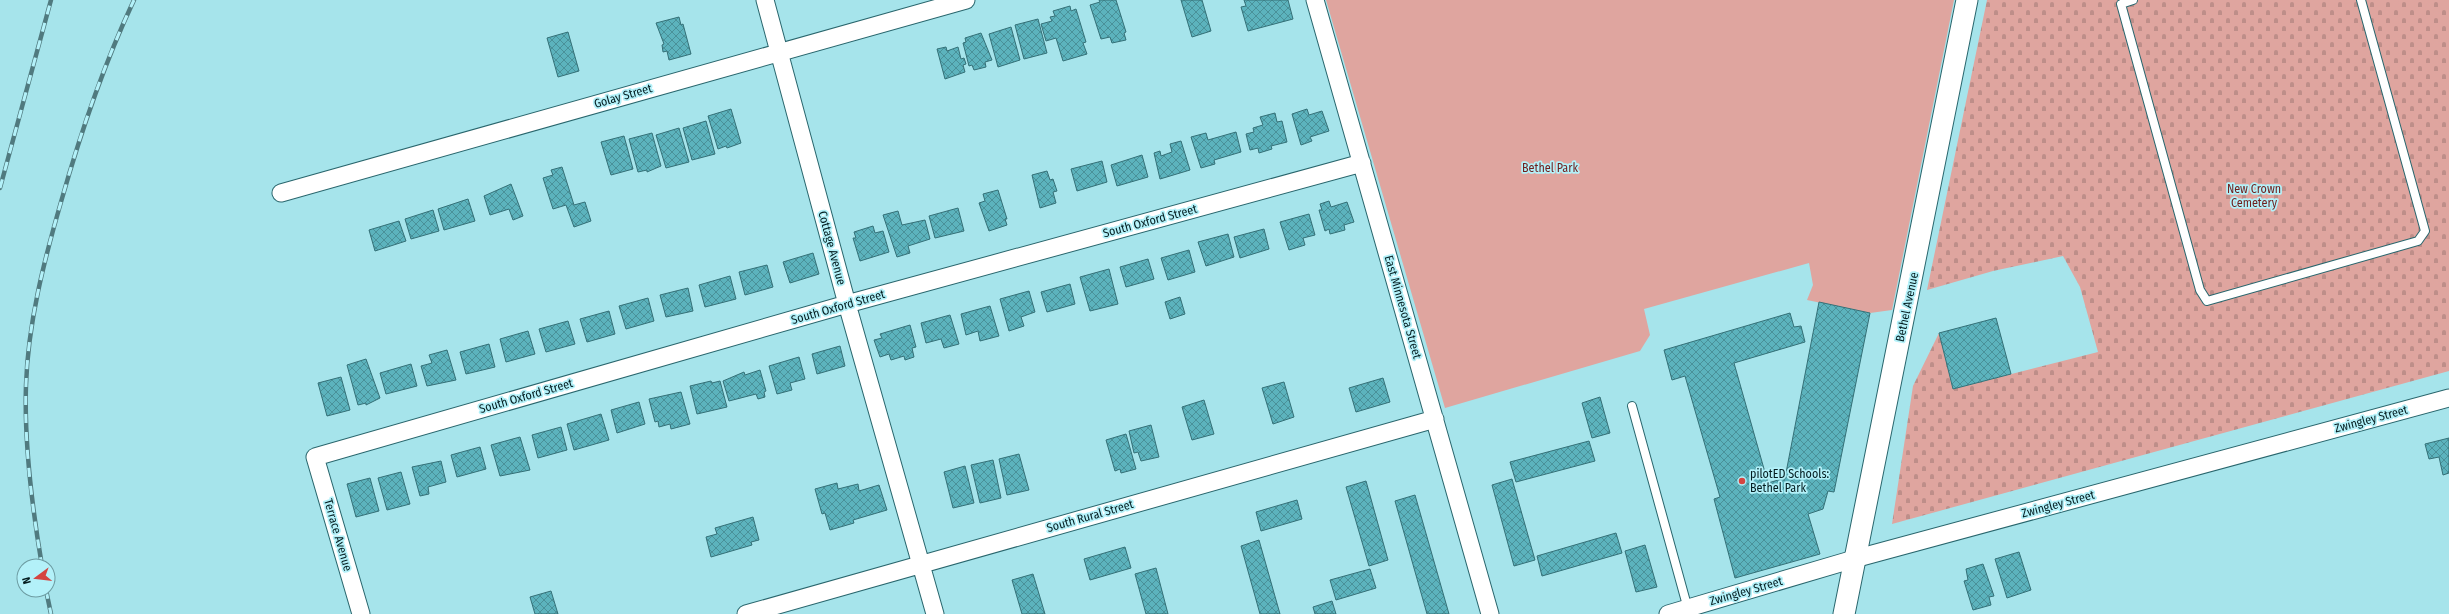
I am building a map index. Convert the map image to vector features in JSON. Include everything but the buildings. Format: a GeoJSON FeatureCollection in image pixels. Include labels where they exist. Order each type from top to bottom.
{"type":"FeatureCollection","features":[{"type":"Feature","properties":{"kind":"street","name":"Cottage Avenue"},"geometry":{"type":"LineString","coordinates":[[765,0],[780,51],[847,304],[935,614]]}},
{"type":"Feature","properties":{"kind":"street","name":"Golay Street"},"geometry":{"type":"LineString","coordinates":[[281,193],[780,51],[966,0]]}},
{"type":"Feature","properties":{"kind":"street","name":"East Minnesota Street"},"geometry":{"type":"LineString","coordinates":[[1314,0],[1362,163],[1490,614]]}},
{"type":"Feature","properties":{"kind":"street","name":"Bethel Avenue"},"geometry":{"type":"LineString","coordinates":[[1844,614],[1854,559],[1912,283],[1967,0]]}},
{"type":"Feature","properties":{"kind":"street","name":"South Oxford Street"},"geometry":{"type":"LineString","coordinates":[[315,457],[847,304],[1362,163]]}},
{"type":"Feature","properties":{"kind":"street","name":"Zwingley Street"},"geometry":{"type":"LineString","coordinates":[[1668,614],[1688,611],[1854,559],[2449,398]]}},
{"type":"Feature","properties":{"kind":"street","name":"South Rural Street"},"geometry":{"type":"LineString","coordinates":[[746,614],[1434,419]]}},
{"type":"Feature","properties":{"kind":"street","name":"Terrace Avenue"},"geometry":{"type":"LineString","coordinates":[[315,457],[361,614]]}},
{"type":"Feature","properties":{"kind":"lane"},"geometry":{"type":"LineString","coordinates":[[2133,0],[2120,2],[2200,290],[2207,301],[2418,241],[2425,231],[2361,0]]}},
{"type":"Feature","properties":{"kind":"lane"},"geometry":{"type":"LineString","coordinates":[[1632,406],[1688,611]]}},
{"type":"Feature","properties":{"kind":"green space","name":"Bethel Park"},"geometry":{"type":"Polygon","coordinates":[[[1326,0],[1954,0],[1892,310],[1870,313],[1807,300],[1813,285],[1809,263],[1644,309],[1650,335],[1640,351],[1445,408],[1326,0]]]}},
{"type":"Feature","properties":{"kind":"green space","name":"New Crown Cemetery"},"geometry":{"type":"Polygon","coordinates":[[[1987,0],[2449,0],[2449,371],[1892,524],[1913,386],[1939,333],[1953,389],[2098,352],[2080,287],[2063,256],[1993,271],[1927,290],[1987,0]]]}},
{"type":"Feature","properties":{"kind":"railway"},"geometry":{"type":"LineString","coordinates":[[0,188],[51,0]]}},
{"type":"Feature","properties":{"kind":"railway"},"geometry":{"type":"LineString","coordinates":[[41,558],[32,499],[26,430],[27,362],[33,315],[49,247],[76,150],[112,49],[134,0]]}},
{"type":"Feature","properties":{"kind":"railway"},"geometry":{"type":"LineString","coordinates":[[48,598],[51,614]]}},
{"type":"Feature","properties":{"kind":"place","name":"pilotED Schools: Bethel Park"},"geometry":{"type":"Point","coordinates":[1742,481]}}]}
